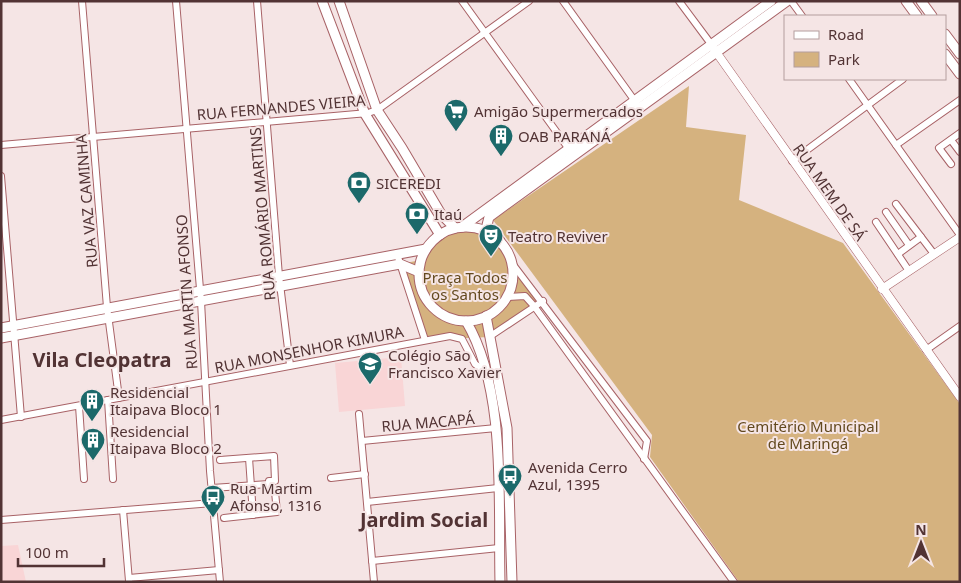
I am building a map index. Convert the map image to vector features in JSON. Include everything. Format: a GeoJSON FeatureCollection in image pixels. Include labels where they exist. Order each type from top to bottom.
{"type":"FeatureCollection","features":[{"type":"Feature","properties":{"kind":"main road"},"geometry":{"type":"LineString","coordinates":[[322,1],[365,114],[440,235]]}},
{"type":"Feature","properties":{"kind":"main road"},"geometry":{"type":"LineString","coordinates":[[339,1],[377,110],[441,214],[459,228],[482,230],[500,241]]}},
{"type":"Feature","properties":{"kind":"main road"},"geometry":{"type":"LineString","coordinates":[[770,1],[711,44],[637,104],[574,157],[489,218],[487,225],[500,241],[512,262],[512,286],[499,308],[486,316],[466,321],[447,316],[432,306],[422,290],[419,272],[426,249],[440,235],[459,228],[568,149],[637,104],[716,53],[787,1]]}},
{"type":"Feature","properties":{"kind":"main road"},"geometry":{"type":"LineString","coordinates":[[906,1],[916,15]]}},
{"type":"Feature","properties":{"kind":"main road"},"geometry":{"type":"LineString","coordinates":[[921,1],[931,15]]}},
{"type":"Feature","properties":{"kind":"main road"},"geometry":{"type":"LineString","coordinates":[[946,35],[960,54]]}},
{"type":"Feature","properties":{"kind":"main road"},"geometry":{"type":"LineString","coordinates":[[946,55],[960,74]]}},
{"type":"Feature","properties":{"kind":"main road"},"geometry":{"type":"LineString","coordinates":[[1,328],[108,312],[201,301],[280,281],[426,249]]}},
{"type":"Feature","properties":{"kind":"main road"},"geometry":{"type":"LineString","coordinates":[[1,338],[200,290],[400,264],[419,272]]}},
{"type":"Feature","properties":{"kind":"main road"},"geometry":{"type":"LineString","coordinates":[[486,316],[497,402],[500,582]]}},
{"type":"Feature","properties":{"kind":"main road"},"geometry":{"type":"LineString","coordinates":[[466,321],[477,344],[507,428],[512,582]]}},
{"type":"Feature","properties":{"kind":"street","name":"RUA VAZ CAMINHA"},"geometry":{"type":"LineString","coordinates":[[82,1],[108,312],[119,398]]}},
{"type":"Feature","properties":{"kind":"street","name":"RUA MARTIN AFONSO"},"geometry":{"type":"LineString","coordinates":[[176,1],[188,127],[201,301],[204,382],[220,582]]}},
{"type":"Feature","properties":{"kind":"street","name":"RUA ROMÁRIO MARTINS"},"geometry":{"type":"LineString","coordinates":[[257,1],[280,281],[290,365]]}},
{"type":"Feature","properties":{"kind":"street"},"geometry":{"type":"LineString","coordinates":[[462,1],[574,157]]}},
{"type":"Feature","properties":{"kind":"street","name":"RUA FERNANDES VIEIRA"},"geometry":{"type":"LineString","coordinates":[[1,145],[93,138],[188,127],[267,123],[365,114],[377,110],[529,1]]}},
{"type":"Feature","properties":{"kind":"street"},"geometry":{"type":"LineString","coordinates":[[563,1],[637,104]]}},
{"type":"Feature","properties":{"kind":"street","name":"RUA MEM DE SÁ"},"geometry":{"type":"LineString","coordinates":[[679,1],[960,397]]}},
{"type":"Feature","properties":{"kind":"street"},"geometry":{"type":"LineString","coordinates":[[791,1],[801,15]]}},
{"type":"Feature","properties":{"kind":"street"},"geometry":{"type":"LineString","coordinates":[[850,80],[960,236],[882,289]]}},
{"type":"Feature","properties":{"kind":"street"},"geometry":{"type":"LineString","coordinates":[[792,161],[902,80]]}},
{"type":"Feature","properties":{"kind":"street"},"geometry":{"type":"LineString","coordinates":[[896,145],[960,100]]}},
{"type":"Feature","properties":{"kind":"street"},"geometry":{"type":"LineString","coordinates":[[951,164],[939,148],[960,134]]}},
{"type":"Feature","properties":{"kind":"street"},"geometry":{"type":"LineString","coordinates":[[951,140],[960,152]]}},
{"type":"Feature","properties":{"kind":"street"},"geometry":{"type":"LineString","coordinates":[[1,176],[16,335],[21,417]]}},
{"type":"Feature","properties":{"kind":"street"},"geometry":{"type":"LineString","coordinates":[[896,204],[934,254]]}},
{"type":"Feature","properties":{"kind":"street"},"geometry":{"type":"LineString","coordinates":[[886,212],[909,245]]}},
{"type":"Feature","properties":{"kind":"street"},"geometry":{"type":"LineString","coordinates":[[876,222],[909,271]]}},
{"type":"Feature","properties":{"kind":"street"},"geometry":{"type":"LineString","coordinates":[[898,254],[921,237]]}},
{"type":"Feature","properties":{"kind":"street"},"geometry":{"type":"LineString","coordinates":[[397,254],[425,340]]}},
{"type":"Feature","properties":{"kind":"street"},"geometry":{"type":"LineString","coordinates":[[512,262],[647,441],[644,459]]}},
{"type":"Feature","properties":{"kind":"street"},"geometry":{"type":"LineString","coordinates":[[507,297],[525,296],[534,306],[734,582]]}},
{"type":"Feature","properties":{"kind":"street"},"geometry":{"type":"LineString","coordinates":[[489,337],[543,301]]}},
{"type":"Feature","properties":{"kind":"street"},"geometry":{"type":"LineString","coordinates":[[926,350],[960,326]]}},
{"type":"Feature","properties":{"kind":"street","name":"RUA MONSENHOR KIMURA"},"geometry":{"type":"LineString","coordinates":[[1,420],[450,336],[462,339],[475,364],[486,372]]}},
{"type":"Feature","properties":{"kind":"street"},"geometry":{"type":"LineString","coordinates":[[108,400],[113,478]]}},
{"type":"Feature","properties":{"kind":"street"},"geometry":{"type":"LineString","coordinates":[[79,406],[84,479]]}},
{"type":"Feature","properties":{"kind":"street"},"geometry":{"type":"LineString","coordinates":[[359,414],[374,582]]}},
{"type":"Feature","properties":{"kind":"street","name":"RUA MACAPÁ"},"geometry":{"type":"LineString","coordinates":[[362,441],[496,428]]}},
{"type":"Feature","properties":{"kind":"street"},"geometry":{"type":"LineString","coordinates":[[212,488],[269,484],[269,481],[275,481],[274,456],[220,460]]}},
{"type":"Feature","properties":{"kind":"street"},"geometry":{"type":"LineString","coordinates":[[249,458],[253,515]]}},
{"type":"Feature","properties":{"kind":"street"},"geometry":{"type":"LineString","coordinates":[[331,478],[365,474]]}},
{"type":"Feature","properties":{"kind":"street"},"geometry":{"type":"LineString","coordinates":[[368,502],[498,488]]}},
{"type":"Feature","properties":{"kind":"street"},"geometry":{"type":"LineString","coordinates":[[224,518],[277,512],[275,492]]}},
{"type":"Feature","properties":{"kind":"street"},"geometry":{"type":"LineString","coordinates":[[1,520],[213,503]]}},
{"type":"Feature","properties":{"kind":"street"},"geometry":{"type":"LineString","coordinates":[[123,510],[129,580],[219,570]]}},
{"type":"Feature","properties":{"kind":"street"},"geometry":{"type":"LineString","coordinates":[[372,561],[499,548]]}},
{"type":"Feature","properties":{"kind":"shaded area","name":"Colégio São Francisco Xavier"},"geometry":{"type":"Polygon","coordinates":[[[401,357],[405,406],[339,412],[335,363],[401,357]]]}},
{"type":"Feature","properties":{"kind":"shaded area"},"geometry":{"type":"Polygon","coordinates":[[[18,545],[26,582],[1,582],[1,546],[18,545]]]}},
{"type":"Feature","properties":{"kind":"green space","name":"Cemitério Municipal de Maringá"},"geometry":{"type":"Polygon","coordinates":[[[689,86],[686,127],[746,135],[739,200],[843,243],[960,404],[960,582],[739,582],[650,457],[652,435],[493,220],[689,86]]]}},
{"type":"Feature","properties":{"kind":"green space","name":"Praça Todos os Santos"},"geometry":{"type":"Polygon","coordinates":[[[462,227],[476,228],[489,233],[500,241],[511,262],[543,301],[489,337],[425,340],[400,264],[421,260],[428,247],[437,238],[448,231],[462,227]]]}},
{"type":"Feature","properties":{"kind":"place","name":"Amigão Supermercados"},"geometry":{"type":"Point","coordinates":[456,132]}},
{"type":"Feature","properties":{"kind":"place","name":"OAB PARANÁ"},"geometry":{"type":"Point","coordinates":[501,157]}},
{"type":"Feature","properties":{"kind":"place","name":"SICEREDI"},"geometry":{"type":"Point","coordinates":[359,204]}},
{"type":"Feature","properties":{"kind":"place","name":"Itaú"},"geometry":{"type":"Point","coordinates":[417,235]}},
{"type":"Feature","properties":{"kind":"place","name":"Teatro Reviver"},"geometry":{"type":"Point","coordinates":[491,257]}},
{"type":"Feature","properties":{"kind":"place","name":"Colégio São Francisco Xavier"},"geometry":{"type":"Point","coordinates":[370,385]}},
{"type":"Feature","properties":{"kind":"place","name":"Residencial Itaipava Bloco 1"},"geometry":{"type":"Point","coordinates":[92,422]}},
{"type":"Feature","properties":{"kind":"place","name":"Residencial Itaipava Bloco 2"},"geometry":{"type":"Point","coordinates":[93,461]}},
{"type":"Feature","properties":{"kind":"place","name":"Avenida Cerro Azul, 1395"},"geometry":{"type":"Point","coordinates":[510,497]}},
{"type":"Feature","properties":{"kind":"place","name":"Rua Martim Afonso, 1316"},"geometry":{"type":"Point","coordinates":[213,518]}},
{"type":"Feature","properties":{"kind":"district","name":"Vila Cleopatra"},"geometry":{"type":"Point","coordinates":[102,359]}},
{"type":"Feature","properties":{"kind":"district","name":"Jardim Social"},"geometry":{"type":"Point","coordinates":[424,519]}}]}
